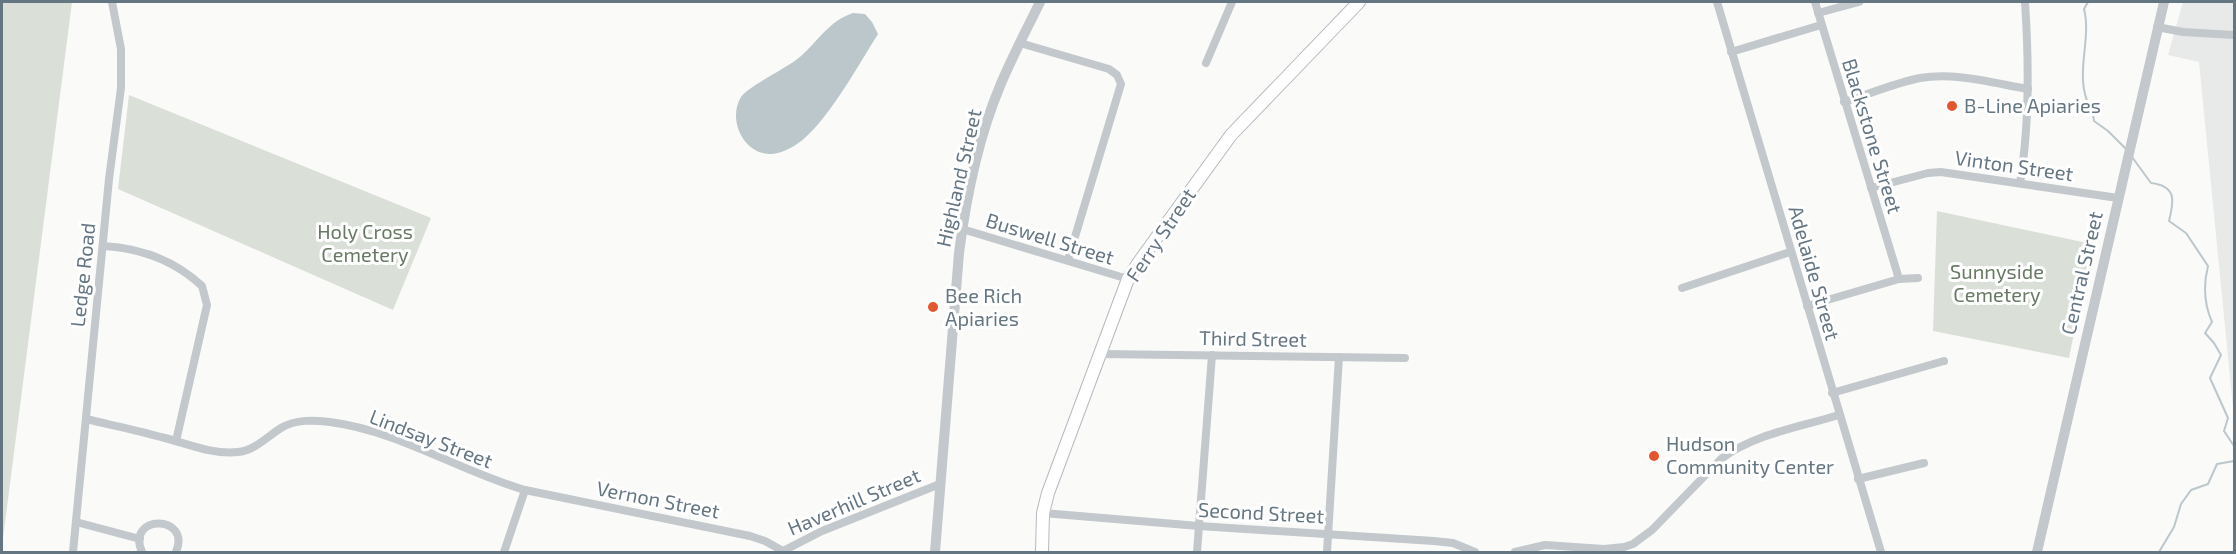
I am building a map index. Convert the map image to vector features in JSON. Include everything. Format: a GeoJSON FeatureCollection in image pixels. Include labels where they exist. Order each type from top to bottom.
{"type":"FeatureCollection","features":[{"type":"Feature","properties":{"kind":"main road","name":"Ferry Street"},"geometry":{"type":"LineString","coordinates":[[1042,552],[1043,513],[1053,479],[1128,279],[1231,135],[1359,2]]}},
{"type":"Feature","properties":{"kind":"street","name":"Ledge Road"},"geometry":{"type":"LineString","coordinates":[[73,552],[121,78],[121,49],[112,2]]}},
{"type":"Feature","properties":{"kind":"street","name":"Highland Street"},"geometry":{"type":"LineString","coordinates":[[935,552],[962,230],[1000,86],[1040,2]]}},
{"type":"Feature","properties":{"kind":"street"},"geometry":{"type":"LineString","coordinates":[[1206,63],[1232,2]]}},
{"type":"Feature","properties":{"kind":"street","name":"Adelaide Street"},"geometry":{"type":"LineString","coordinates":[[1717,2],[1881,552]]}},
{"type":"Feature","properties":{"kind":"street","name":"Blackstone Street"},"geometry":{"type":"LineString","coordinates":[[1815,2],[1899,279]]}},
{"type":"Feature","properties":{"kind":"street"},"geometry":{"type":"LineString","coordinates":[[1818,13],[1859,2]]}},
{"type":"Feature","properties":{"kind":"street"},"geometry":{"type":"LineString","coordinates":[[2020,183],[2027,129],[2025,2]]}},
{"type":"Feature","properties":{"kind":"street","name":"Central Street"},"geometry":{"type":"LineString","coordinates":[[2037,552],[2164,2]]}},
{"type":"Feature","properties":{"kind":"street"},"geometry":{"type":"LineString","coordinates":[[1731,52],[1821,25]]}},
{"type":"Feature","properties":{"kind":"street"},"geometry":{"type":"LineString","coordinates":[[2157,27],[2183,32],[2235,35]]}},
{"type":"Feature","properties":{"kind":"street"},"geometry":{"type":"LineString","coordinates":[[1020,43],[1109,69],[1117,75],[1121,84],[1068,260]]}},
{"type":"Feature","properties":{"kind":"street"},"geometry":{"type":"LineString","coordinates":[[1844,102],[1918,78],[1977,80],[2028,89]]}},
{"type":"Feature","properties":{"kind":"street","name":"Vinton Street"},"geometry":{"type":"LineString","coordinates":[[1871,188],[1928,173],[1941,172],[2118,198]]}},
{"type":"Feature","properties":{"kind":"street","name":"Buswell Street"},"geometry":{"type":"LineString","coordinates":[[962,230],[1128,279]]}},
{"type":"Feature","properties":{"kind":"street"},"geometry":{"type":"LineString","coordinates":[[103,246],[134,249],[153,254],[202,286],[207,305],[176,441]]}},
{"type":"Feature","properties":{"kind":"street"},"geometry":{"type":"LineString","coordinates":[[1682,288],[1790,252]]}},
{"type":"Feature","properties":{"kind":"street"},"geometry":{"type":"LineString","coordinates":[[1807,306],[1899,279],[1918,278]]}},
{"type":"Feature","properties":{"kind":"street","name":"Third Street"},"geometry":{"type":"LineString","coordinates":[[1100,354],[1405,358]]}},
{"type":"Feature","properties":{"kind":"street"},"geometry":{"type":"LineString","coordinates":[[1197,552],[1212,355]]}},
{"type":"Feature","properties":{"kind":"street"},"geometry":{"type":"LineString","coordinates":[[1327,552],[1339,357]]}},
{"type":"Feature","properties":{"kind":"street"},"geometry":{"type":"LineString","coordinates":[[1832,393],[1944,361]]}},
{"type":"Feature","properties":{"kind":"street"},"geometry":{"type":"LineString","coordinates":[[1515,552],[1545,545],[1624,548],[1652,530],[1714,465],[1731,451],[1753,441],[1839,415]]}},
{"type":"Feature","properties":{"kind":"street","name":"Lindsay Street"},"geometry":{"type":"LineString","coordinates":[[86,419],[199,448],[238,452],[256,445],[290,424],[309,421],[329,422],[404,442],[487,479],[525,490]]}},
{"type":"Feature","properties":{"kind":"street"},"geometry":{"type":"LineString","coordinates":[[1858,479],[1924,463]]}},
{"type":"Feature","properties":{"kind":"street","name":"Haverhill Street"},"geometry":{"type":"LineString","coordinates":[[782,552],[822,531],[940,483]]}},
{"type":"Feature","properties":{"kind":"street"},"geometry":{"type":"LineString","coordinates":[[504,552],[525,490]]}},
{"type":"Feature","properties":{"kind":"street","name":"Vernon Street"},"geometry":{"type":"LineString","coordinates":[[525,490],[750,536],[765,541],[782,552]]}},
{"type":"Feature","properties":{"kind":"street","name":"Second Street"},"geometry":{"type":"LineString","coordinates":[[1043,513],[1453,543],[1475,552]]}},
{"type":"Feature","properties":{"kind":"street"},"geometry":{"type":"LineString","coordinates":[[76,522],[140,539]]}},
{"type":"Feature","properties":{"kind":"street"},"geometry":{"type":"LineString","coordinates":[[142,552],[140,539],[143,530],[159,523],[168,525],[177,535],[176,552]]}},
{"type":"Feature","properties":{"kind":"shaded area"},"geometry":{"type":"Polygon","coordinates":[[[2183,2],[2234,2],[2234,418],[2199,62],[2168,55],[2183,2]]]}},
{"type":"Feature","properties":{"kind":"shaded area"},"geometry":{"type":"Polygon","coordinates":[[[853,13],[865,14],[878,34],[830,109],[808,135],[788,149],[772,154],[753,149],[746,142],[737,125],[737,106],[741,97],[751,88],[795,61],[837,21],[853,13]]]}},
{"type":"Feature","properties":{"kind":"green space"},"geometry":{"type":"Polygon","coordinates":[[[2,2],[72,2],[2,546],[2,2]]]}},
{"type":"Feature","properties":{"kind":"green space","name":"Holy Cross Cemetery"},"geometry":{"type":"Polygon","coordinates":[[[129,95],[431,218],[393,310],[118,189],[129,95]]]}},
{"type":"Feature","properties":{"kind":"green space","name":"Sunnyside Cemetery"},"geometry":{"type":"Polygon","coordinates":[[[1937,211],[2092,244],[2069,358],[1933,331],[1937,211]]]}},
{"type":"Feature","properties":{"kind":"waterway"},"geometry":{"type":"LineString","coordinates":[[2088,2],[2084,9],[2086,30],[2083,83],[2086,98],[2094,121],[2127,150]]}},
{"type":"Feature","properties":{"kind":"waterway"},"geometry":{"type":"LineString","coordinates":[[2132,157],[2151,183],[2165,187],[2169,191],[2172,196],[2169,221],[2186,233],[2208,266],[2205,295],[2212,322],[2205,333],[2221,355],[2210,378],[2228,418],[2224,431],[2234,446]]}},
{"type":"Feature","properties":{"kind":"waterway"},"geometry":{"type":"LineString","coordinates":[[2159,552],[2174,527],[2181,504],[2191,490],[2208,484],[2217,464],[2234,461]]}},
{"type":"Feature","properties":{"kind":"place","name":"B-Line Apiaries"},"geometry":{"type":"Point","coordinates":[1952,106]}},
{"type":"Feature","properties":{"kind":"place","name":"Bee Rich Apiaries"},"geometry":{"type":"Point","coordinates":[933,307]}},
{"type":"Feature","properties":{"kind":"place","name":"Hudson Community Center"},"geometry":{"type":"Point","coordinates":[1654,456]}}]}
